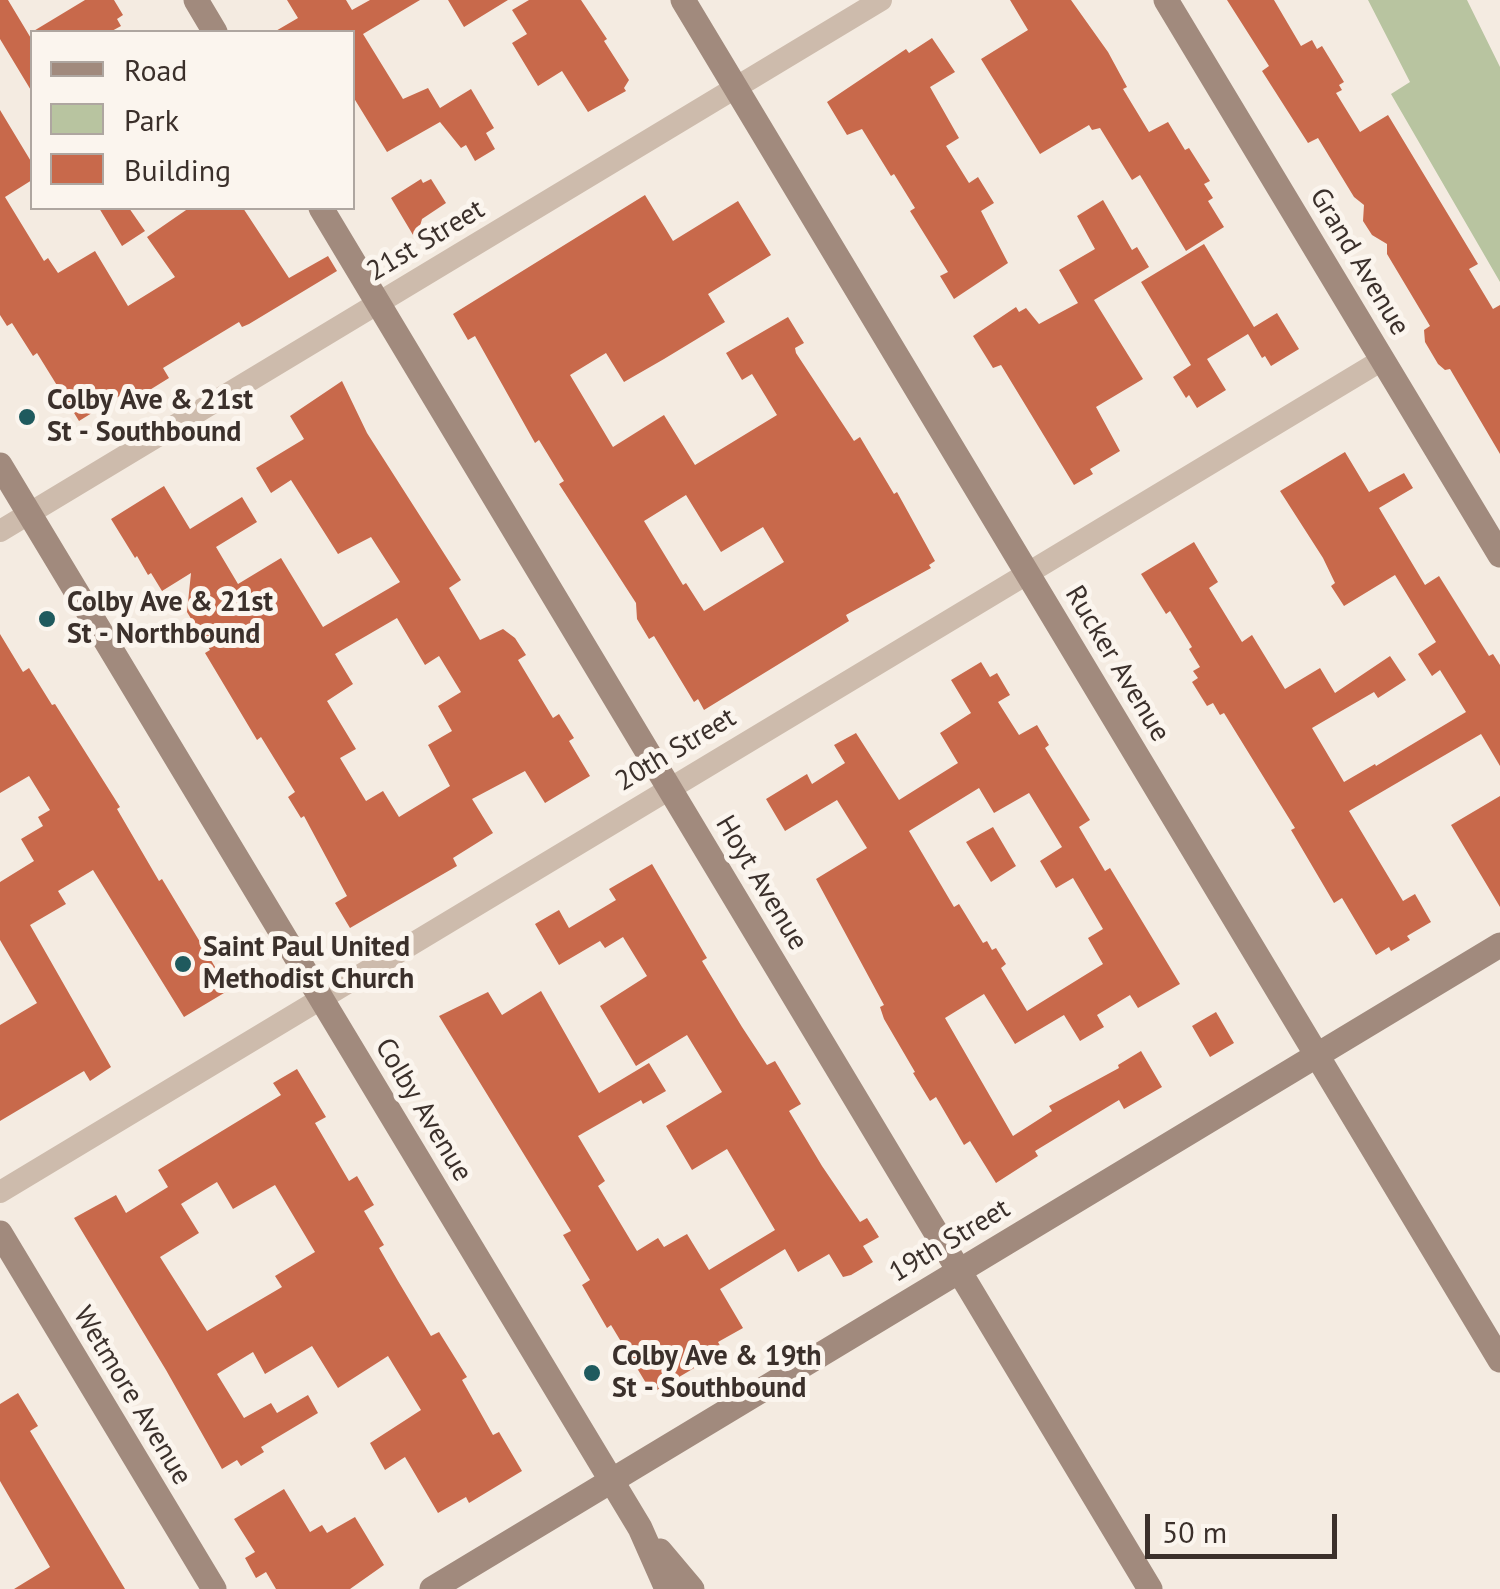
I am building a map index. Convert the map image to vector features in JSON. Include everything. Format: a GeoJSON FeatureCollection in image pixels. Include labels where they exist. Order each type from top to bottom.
{"type":"FeatureCollection","features":[{"type":"Feature","properties":{"kind":"street"},"geometry":{"type":"LineString","coordinates":[[196,0],[215,30]]}},
{"type":"Feature","properties":{"kind":"street","name":"Rucker Avenue"},"geometry":{"type":"LineString","coordinates":[[683,0],[1500,1360]]}},
{"type":"Feature","properties":{"kind":"street","name":"21st Street"},"geometry":{"type":"LineString","coordinates":[[0,531],[881,0]]}},
{"type":"Feature","properties":{"kind":"street","name":"Grand Avenue"},"geometry":{"type":"LineString","coordinates":[[1166,0],[1500,555]]}},
{"type":"Feature","properties":{"kind":"street","name":"Hoyt Avenue"},"geometry":{"type":"LineString","coordinates":[[322,210],[1150,1589]]}},
{"type":"Feature","properties":{"kind":"street","name":"20th Street"},"geometry":{"type":"LineString","coordinates":[[0,1192],[1382,360]]}},
{"type":"Feature","properties":{"kind":"street","name":"Colby Avenue"},"geometry":{"type":"LineString","coordinates":[[0,466],[640,1528],[666,1589]]}},
{"type":"Feature","properties":{"kind":"street","name":"19th Street"},"geometry":{"type":"LineString","coordinates":[[432,1589],[1500,945]]}},
{"type":"Feature","properties":{"kind":"street","name":"Wetmore Avenue"},"geometry":{"type":"LineString","coordinates":[[0,1233],[214,1589]]}},
{"type":"Feature","properties":{"kind":"street","name":"Colby Avenue"},"geometry":{"type":"LineString","coordinates":[[640,1528],[692,1589]]}},
{"type":"Feature","properties":{"kind":"green space"},"geometry":{"type":"Polygon","coordinates":[[[1368,0],[1467,0],[1500,67],[1500,282],[1391,94],[1410,82],[1368,0]]]}},
{"type":"Feature","properties":{"kind":"building"},"geometry":{"type":"Polygon","coordinates":[[[0,0],[8,0],[30,37],[30,89],[0,39],[0,0]]]}},
{"type":"Feature","properties":{"kind":"building"},"geometry":{"type":"Polygon","coordinates":[[[85,0],[114,0],[123,15],[117,19],[121,26],[114,30],[35,30],[85,0]]]}},
{"type":"Feature","properties":{"kind":"building"},"geometry":{"type":"Polygon","coordinates":[[[287,0],[346,0],[352,10],[370,0],[420,0],[363,34],[403,99],[428,88],[440,108],[471,89],[494,128],[486,133],[495,149],[475,161],[466,145],[461,148],[440,122],[387,152],[355,100],[355,30],[277,30],[298,18],[287,0]]]}},
{"type":"Feature","properties":{"kind":"building"},"geometry":{"type":"Polygon","coordinates":[[[448,0],[508,0],[464,27],[448,0]]]}},
{"type":"Feature","properties":{"kind":"building"},"geometry":{"type":"Polygon","coordinates":[[[529,0],[581,0],[629,80],[626,91],[588,112],[562,71],[538,86],[512,43],[527,34],[512,10],[529,0]]]}},
{"type":"Feature","properties":{"kind":"building"},"geometry":{"type":"Polygon","coordinates":[[[1010,0],[1071,0],[1108,52],[1127,87],[1123,89],[1149,132],[1168,122],[1185,150],[1189,148],[1210,181],[1204,184],[1213,198],[1208,201],[1224,227],[1186,251],[1140,175],[1132,180],[1100,128],[1092,130],[1089,125],[1040,154],[981,59],[1028,30],[1010,0]]]}},
{"type":"Feature","properties":{"kind":"building"},"geometry":{"type":"Polygon","coordinates":[[[1227,0],[1274,0],[1301,46],[1312,40],[1317,49],[1322,46],[1344,82],[1339,85],[1342,90],[1336,93],[1360,132],[1388,115],[1478,264],[1469,269],[1493,309],[1500,305],[1500,454],[1450,369],[1438,364],[1425,342],[1424,330],[1430,326],[1387,254],[1387,244],[1372,235],[1363,221],[1364,205],[1354,197],[1318,138],[1308,143],[1262,71],[1269,66],[1227,0]]]}},
{"type":"Feature","properties":{"kind":"building"},"geometry":{"type":"Polygon","coordinates":[[[932,38],[955,72],[930,87],[959,138],[946,146],[969,183],[978,177],[994,203],[981,211],[1008,263],[954,299],[940,276],[948,272],[910,211],[915,208],[894,174],[891,176],[862,129],[847,135],[827,102],[906,49],[909,53],[932,38]]]}},
{"type":"Feature","properties":{"kind":"building"},"geometry":{"type":"Polygon","coordinates":[[[0,110],[30,160],[30,181],[5,197],[44,261],[48,258],[58,273],[95,251],[128,306],[175,277],[147,237],[186,210],[244,210],[289,278],[328,256],[337,271],[249,324],[242,327],[239,322],[163,368],[169,378],[140,396],[134,387],[79,421],[37,353],[33,356],[12,323],[7,326],[0,315],[0,110]]]}},
{"type":"Feature","properties":{"kind":"building"},"geometry":{"type":"Polygon","coordinates":[[[421,179],[423,183],[431,179],[446,203],[422,219],[416,240],[391,198],[421,179]]]}},
{"type":"Feature","properties":{"kind":"building"},"geometry":{"type":"Polygon","coordinates":[[[645,195],[673,241],[738,201],[771,255],[708,294],[725,322],[624,382],[606,353],[570,375],[613,447],[664,415],[695,465],[777,415],[752,374],[742,380],[726,353],[788,317],[804,343],[795,348],[796,353],[854,441],[860,437],[894,494],[897,492],[935,561],[929,565],[931,568],[846,615],[849,621],[704,710],[698,699],[694,702],[654,636],[649,639],[637,619],[636,603],[559,484],[564,481],[539,440],[535,443],[475,336],[468,340],[453,314],[645,195]],[[686,495],[644,521],[683,585],[686,583],[704,611],[784,562],[763,527],[721,552],[686,495]]]}},
{"type":"Feature","properties":{"kind":"building"},"geometry":{"type":"Polygon","coordinates":[[[1103,200],[1132,250],[1137,247],[1149,267],[1094,300],[1143,379],[1096,407],[1120,451],[1090,469],[1093,474],[1074,485],[1001,365],[993,368],[973,336],[1016,307],[1019,312],[1026,308],[1039,324],[1078,303],[1059,270],[1095,249],[1077,216],[1103,200]]]}},
{"type":"Feature","properties":{"kind":"building"},"geometry":{"type":"Polygon","coordinates":[[[100,210],[130,210],[145,231],[122,246],[100,210]]]}},
{"type":"Feature","properties":{"kind":"building"},"geometry":{"type":"Polygon","coordinates":[[[1204,244],[1254,327],[1277,313],[1299,349],[1271,366],[1248,334],[1207,359],[1226,390],[1197,408],[1173,377],[1191,365],[1141,282],[1204,244]]]}},
{"type":"Feature","properties":{"kind":"building"},"geometry":{"type":"Polygon","coordinates":[[[342,381],[367,433],[461,580],[449,588],[480,640],[503,629],[515,638],[526,655],[518,660],[553,718],[559,714],[574,738],[569,741],[590,776],[545,803],[525,771],[472,799],[493,833],[453,858],[457,866],[350,928],[335,903],[347,896],[304,816],[301,818],[288,797],[295,792],[261,737],[257,740],[205,653],[210,650],[187,612],[191,573],[162,591],[111,519],[164,486],[190,529],[242,497],[257,522],[216,547],[238,584],[281,558],[323,627],[400,582],[371,537],[338,554],[291,480],[271,493],[256,468],[304,439],[290,416],[342,381]],[[397,618],[335,654],[353,684],[327,701],[356,749],[340,758],[366,801],[383,791],[399,817],[450,786],[428,745],[452,731],[438,706],[461,692],[439,656],[425,665],[397,618]]]}},
{"type":"Feature","properties":{"kind":"building"},"geometry":{"type":"Polygon","coordinates":[[[1345,452],[1369,492],[1404,473],[1413,488],[1379,508],[1425,585],[1439,576],[1489,656],[1493,654],[1500,665],[1500,766],[1481,734],[1349,811],[1403,901],[1415,894],[1431,922],[1407,936],[1410,940],[1376,955],[1342,898],[1334,903],[1291,830],[1295,828],[1224,713],[1220,715],[1213,703],[1207,706],[1192,682],[1198,678],[1193,671],[1200,667],[1189,649],[1192,647],[1141,574],[1194,542],[1218,582],[1209,588],[1242,642],[1252,635],[1285,689],[1320,668],[1335,693],[1390,656],[1406,680],[1378,698],[1374,692],[1312,728],[1344,782],[1376,766],[1466,712],[1440,670],[1432,676],[1418,654],[1436,642],[1395,575],[1344,606],[1331,586],[1335,583],[1323,558],[1280,491],[1345,452]]]}},
{"type":"Feature","properties":{"kind":"building"},"geometry":{"type":"Polygon","coordinates":[[[0,634],[23,672],[29,668],[52,705],[55,704],[120,807],[117,809],[159,881],[162,879],[229,990],[184,1017],[93,870],[58,891],[66,904],[30,925],[111,1067],[90,1081],[84,1071],[0,1121],[0,1025],[37,1003],[0,940],[0,882],[34,861],[21,839],[43,826],[38,817],[50,810],[29,776],[0,793],[0,634]]]}},
{"type":"Feature","properties":{"kind":"building"},"geometry":{"type":"Polygon","coordinates":[[[981,662],[990,677],[997,673],[1010,695],[998,702],[1019,735],[1037,725],[1049,745],[1045,748],[1090,820],[1079,827],[1105,871],[1110,868],[1180,984],[1138,1008],[1130,995],[1097,1015],[1104,1027],[1080,1041],[1064,1015],[1015,1044],[984,994],[945,1018],[1013,1136],[1052,1111],[1049,1106],[1119,1068],[1141,1051],[1162,1087],[1124,1109],[1119,1100],[1035,1151],[1038,1156],[996,1183],[970,1141],[964,1145],[936,1097],[930,1101],[913,1073],[884,1019],[880,1007],[884,1005],[816,879],[867,848],[837,800],[785,831],[766,799],[807,774],[812,784],[845,763],[834,745],[856,733],[899,800],[958,763],[940,733],[971,713],[951,680],[981,662]],[[979,788],[909,831],[954,907],[959,904],[983,943],[987,941],[992,950],[996,948],[1006,964],[1001,968],[1027,1011],[1103,964],[1088,938],[1103,929],[1073,878],[1056,888],[1040,861],[1062,847],[1029,793],[994,813],[979,788]]]}},
{"type":"Feature","properties":{"kind":"building"},"geometry":{"type":"Polygon","coordinates":[[[1500,796],[1500,907],[1451,825],[1500,796]]]}},
{"type":"Feature","properties":{"kind":"building"},"geometry":{"type":"Polygon","coordinates":[[[993,827],[1016,866],[991,882],[966,842],[993,827]]]}},
{"type":"Feature","properties":{"kind":"building"},"geometry":{"type":"Polygon","coordinates":[[[652,864],[707,958],[702,961],[742,1027],[767,1065],[775,1061],[801,1104],[789,1111],[822,1166],[860,1222],[867,1218],[879,1237],[863,1246],[873,1262],[851,1275],[843,1277],[829,1254],[798,1272],[785,1249],[720,1289],[743,1328],[718,1342],[723,1351],[652,1393],[582,1285],[590,1280],[563,1235],[571,1231],[439,1016],[488,992],[502,1015],[541,991],[599,1093],[649,1063],[666,1091],[643,1104],[641,1100],[578,1136],[605,1181],[598,1186],[637,1251],[658,1238],[664,1247],[687,1234],[709,1270],[775,1230],[727,1149],[692,1170],[666,1126],[722,1092],[687,1035],[636,1066],[600,1006],[647,976],[623,937],[605,948],[600,941],[559,965],[535,924],[559,910],[569,928],[616,900],[609,889],[652,864]]]}},
{"type":"Feature","properties":{"kind":"building"},"geometry":{"type":"Polygon","coordinates":[[[1216,1012],[1234,1043],[1210,1057],[1192,1026],[1216,1012]]]}},
{"type":"Feature","properties":{"kind":"building"},"geometry":{"type":"Polygon","coordinates":[[[297,1069],[326,1117],[315,1123],[349,1181],[357,1176],[374,1205],[364,1211],[384,1245],[379,1248],[431,1336],[439,1332],[467,1377],[462,1380],[493,1435],[499,1432],[522,1471],[469,1503],[466,1497],[438,1513],[405,1457],[385,1470],[370,1443],[421,1410],[388,1356],[338,1388],[312,1346],[265,1374],[253,1352],[217,1374],[244,1418],[271,1403],[277,1413],[308,1395],[318,1413],[261,1447],[264,1452],[241,1466],[237,1460],[222,1469],[74,1218],[116,1195],[126,1213],[168,1187],[158,1170],[281,1095],[273,1083],[297,1069]],[[217,1182],[181,1204],[199,1233],[160,1257],[207,1331],[282,1287],[275,1276],[315,1252],[275,1185],[233,1209],[217,1182]]]}},
{"type":"Feature","properties":{"kind":"building"},"geometry":{"type":"Polygon","coordinates":[[[18,1393],[38,1426],[30,1431],[125,1589],[14,1589],[50,1567],[0,1481],[0,1404],[18,1393]]]}},
{"type":"Feature","properties":{"kind":"building"},"geometry":{"type":"Polygon","coordinates":[[[284,1489],[310,1532],[322,1525],[327,1533],[355,1517],[384,1565],[350,1589],[276,1589],[266,1572],[256,1578],[245,1558],[255,1552],[234,1519],[284,1489]]]}},
{"type":"Feature","properties":{"kind":"place","name":"Colby Ave & 21st St - Southbound"},"geometry":{"type":"Point","coordinates":[27,417]}},
{"type":"Feature","properties":{"kind":"place","name":"Colby Ave & 21st St - Northbound"},"geometry":{"type":"Point","coordinates":[47,619]}},
{"type":"Feature","properties":{"kind":"place","name":"Saint Paul United Methodist Church"},"geometry":{"type":"Point","coordinates":[183,964]}},
{"type":"Feature","properties":{"kind":"place","name":"Colby Ave & 19th St - Southbound"},"geometry":{"type":"Point","coordinates":[592,1373]}}]}
